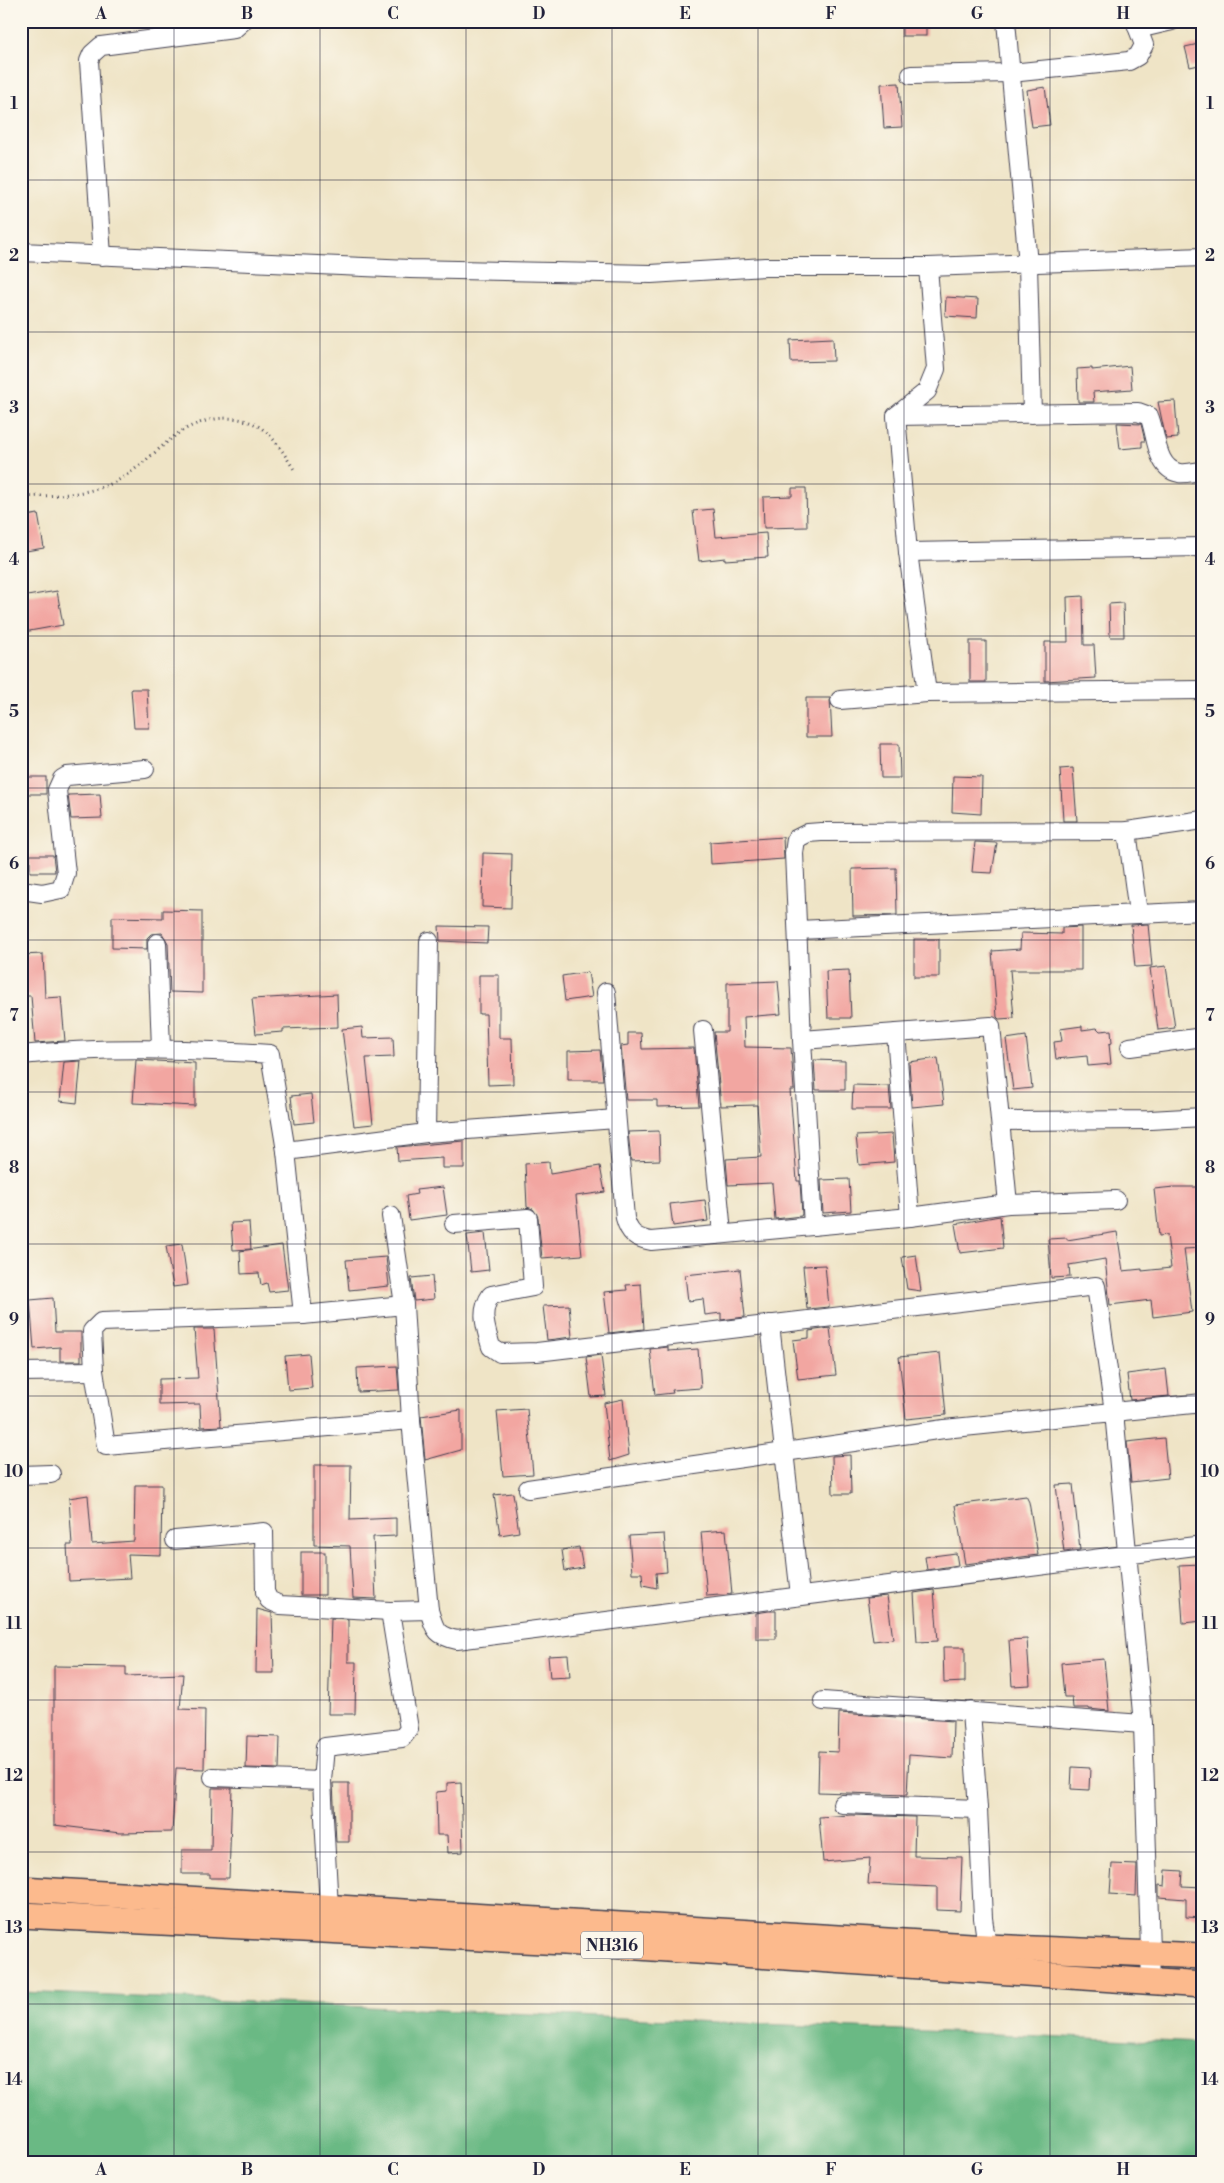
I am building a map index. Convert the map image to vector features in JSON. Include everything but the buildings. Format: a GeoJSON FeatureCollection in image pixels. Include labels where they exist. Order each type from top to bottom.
{"type":"FeatureCollection","features":[{"type":"Feature","properties":{"kind":"highway","name":"NH316"},"geometry":{"type":"LineString","coordinates":[[21,1889],[987,1947],[1203,1956]]}},
{"type":"Feature","properties":{"kind":"highway","name":"NH316"},"geometry":{"type":"LineString","coordinates":[[21,1915],[564,1942],[1203,1985]]}},
{"type":"Feature","properties":{"kind":"street"},"geometry":{"type":"LineString","coordinates":[[102,256],[89,61],[92,54],[101,46],[234,29],[243,21]]}},
{"type":"Feature","properties":{"kind":"street"},"geometry":{"type":"LineString","coordinates":[[1006,21],[1028,264],[1032,414]]}},
{"type":"Feature","properties":{"kind":"street"},"geometry":{"type":"LineString","coordinates":[[911,76],[1010,73],[1129,60],[1138,56],[1144,44],[1137,25],[1172,21]]}},
{"type":"Feature","properties":{"kind":"street"},"geometry":{"type":"LineString","coordinates":[[21,252],[410,269],[651,274],[765,267],[928,267],[1203,257]]}},
{"type":"Feature","properties":{"kind":"street"},"geometry":{"type":"LineString","coordinates":[[896,416],[927,391],[936,369],[928,267]]}},
{"type":"Feature","properties":{"kind":"street"},"geometry":{"type":"LineString","coordinates":[[896,416],[1138,412],[1149,416],[1154,428],[1158,455],[1164,465],[1178,473],[1203,471]]}},
{"type":"Feature","properties":{"kind":"street"},"geometry":{"type":"LineString","coordinates":[[896,416],[908,552],[927,693]]}},
{"type":"Feature","properties":{"kind":"street"},"geometry":{"type":"LineString","coordinates":[[908,552],[1203,547]]}},
{"type":"Feature","properties":{"kind":"street"},"geometry":{"type":"LineString","coordinates":[[840,700],[927,693],[1203,690]]}},
{"type":"Feature","properties":{"kind":"street"},"geometry":{"type":"LineString","coordinates":[[21,890],[42,893],[61,889],[64,882],[66,873],[57,790],[62,779],[67,776],[145,769]]}},
{"type":"Feature","properties":{"kind":"street"},"geometry":{"type":"LineString","coordinates":[[813,1226],[802,1040],[794,853],[796,839],[808,833],[1127,831],[1203,820]]}},
{"type":"Feature","properties":{"kind":"street"},"geometry":{"type":"LineString","coordinates":[[1127,831],[1138,913]]}},
{"type":"Feature","properties":{"kind":"street"},"geometry":{"type":"LineString","coordinates":[[798,930],[1203,911]]}},
{"type":"Feature","properties":{"kind":"street"},"geometry":{"type":"LineString","coordinates":[[426,1133],[429,941]]}},
{"type":"Feature","properties":{"kind":"street"},"geometry":{"type":"LineString","coordinates":[[157,943],[161,1048]]}},
{"type":"Feature","properties":{"kind":"street"},"geometry":{"type":"LineString","coordinates":[[606,992],[625,1218],[628,1230],[638,1238],[651,1241],[910,1217],[1008,1204],[1116,1200]]}},
{"type":"Feature","properties":{"kind":"street"},"geometry":{"type":"LineString","coordinates":[[802,1040],[992,1026],[1008,1204]]}},
{"type":"Feature","properties":{"kind":"street"},"geometry":{"type":"LineString","coordinates":[[703,1030],[722,1233]]}},
{"type":"Feature","properties":{"kind":"street"},"geometry":{"type":"LineString","coordinates":[[896,1033],[910,1217]]}},
{"type":"Feature","properties":{"kind":"street"},"geometry":{"type":"LineString","coordinates":[[1130,1047],[1203,1037]]}},
{"type":"Feature","properties":{"kind":"street"},"geometry":{"type":"LineString","coordinates":[[21,1055],[75,1049],[161,1048],[270,1054],[286,1150],[303,1315]]}},
{"type":"Feature","properties":{"kind":"street"},"geometry":{"type":"LineString","coordinates":[[1001,1121],[1158,1120],[1203,1117]]}},
{"type":"Feature","properties":{"kind":"street"},"geometry":{"type":"LineString","coordinates":[[286,1150],[426,1133],[616,1119]]}},
{"type":"Feature","properties":{"kind":"street"},"geometry":{"type":"LineString","coordinates":[[391,1216],[404,1305],[411,1420],[429,1610],[434,1629],[442,1637],[457,1640],[1203,1546]]}},
{"type":"Feature","properties":{"kind":"street"},"geometry":{"type":"LineString","coordinates":[[454,1224],[528,1218],[533,1287],[491,1295],[485,1303],[483,1316],[491,1347],[500,1352],[536,1352],[1096,1286],[1114,1412],[1143,1724],[1151,1982]]}},
{"type":"Feature","properties":{"kind":"street"},"geometry":{"type":"LineString","coordinates":[[404,1305],[303,1315],[101,1322],[92,1331],[94,1371],[106,1446],[411,1420]]}},
{"type":"Feature","properties":{"kind":"street"},"geometry":{"type":"LineString","coordinates":[[770,1324],[800,1596]]}},
{"type":"Feature","properties":{"kind":"street"},"geometry":{"type":"LineString","coordinates":[[21,1372],[94,1371]]}},
{"type":"Feature","properties":{"kind":"street"},"geometry":{"type":"LineString","coordinates":[[528,1489],[944,1429],[1203,1403]]}},
{"type":"Feature","properties":{"kind":"street"},"geometry":{"type":"LineString","coordinates":[[21,1476],[50,1474]]}},
{"type":"Feature","properties":{"kind":"street"},"geometry":{"type":"LineString","coordinates":[[175,1540],[264,1532],[265,1592],[269,1600],[280,1605],[390,1611],[429,1610]]}},
{"type":"Feature","properties":{"kind":"street"},"geometry":{"type":"LineString","coordinates":[[329,1908],[322,1781],[325,1747],[402,1738],[410,1729],[390,1611]]}},
{"type":"Feature","properties":{"kind":"street"},"geometry":{"type":"LineString","coordinates":[[823,1702],[1143,1724]]}},
{"type":"Feature","properties":{"kind":"street"},"geometry":{"type":"LineString","coordinates":[[971,1711],[983,1918],[987,1947]]}},
{"type":"Feature","properties":{"kind":"street"},"geometry":{"type":"LineString","coordinates":[[213,1777],[322,1781]]}},
{"type":"Feature","properties":{"kind":"street"},"geometry":{"type":"LineString","coordinates":[[842,1804],[978,1810]]}},
{"type":"Feature","properties":{"kind":"path"},"geometry":{"type":"LineString","coordinates":[[21,498],[74,493],[100,487],[122,478],[178,434],[195,424],[211,419],[232,419],[264,430],[275,440],[295,471]]}},
{"type":"Feature","properties":{"kind":"green space"},"geometry":{"type":"Polygon","coordinates":[[[21,1992],[1203,2043],[1203,2162],[21,2162],[21,1992]]]}}]}
